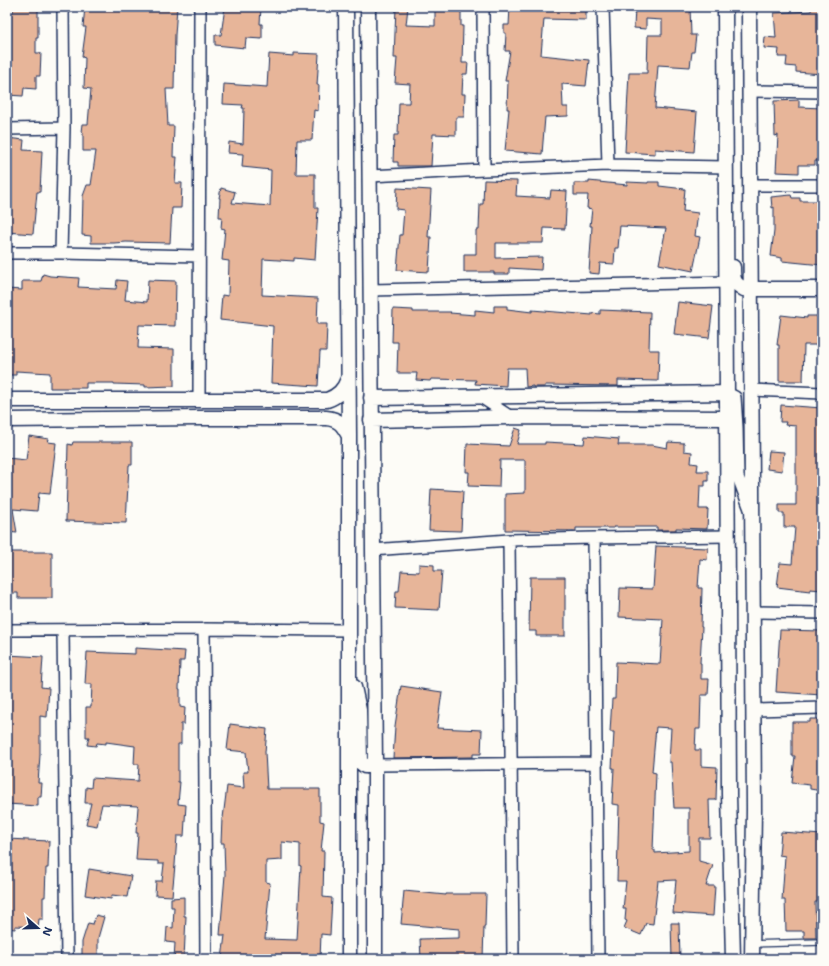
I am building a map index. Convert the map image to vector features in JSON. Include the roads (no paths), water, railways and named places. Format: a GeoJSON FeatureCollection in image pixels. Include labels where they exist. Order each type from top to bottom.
{"type":"FeatureCollection","features":[{"type":"Feature","properties":{"kind":"street"},"geometry":{"type":"LineString","coordinates":[[61,253],[64,128],[63,7]]}},
{"type":"Feature","properties":{"kind":"street"},"geometry":{"type":"LineString","coordinates":[[199,400],[200,7]]}},
{"type":"Feature","properties":{"kind":"street"},"geometry":{"type":"LineString","coordinates":[[346,7],[349,436],[348,959]]}},
{"type":"Feature","properties":{"kind":"street"},"geometry":{"type":"LineString","coordinates":[[483,7],[484,170]]}},
{"type":"Feature","properties":{"kind":"street"},"geometry":{"type":"LineString","coordinates":[[603,7],[608,165]]}},
{"type":"Feature","properties":{"kind":"street"},"geometry":{"type":"LineString","coordinates":[[725,7],[729,786],[733,959]]}},
{"type":"Feature","properties":{"kind":"street"},"geometry":{"type":"LineString","coordinates":[[749,7],[754,808],[752,959]]}},
{"type":"Feature","properties":{"kind":"street"},"geometry":{"type":"LineString","coordinates":[[367,11],[371,290],[375,959]]}},
{"type":"Feature","properties":{"kind":"street"},"geometry":{"type":"LineString","coordinates":[[749,92],[822,92]]}},
{"type":"Feature","properties":{"kind":"street"},"geometry":{"type":"LineString","coordinates":[[7,129],[64,128]]}},
{"type":"Feature","properties":{"kind":"street"},"geometry":{"type":"LineString","coordinates":[[370,176],[608,165],[726,167]]}},
{"type":"Feature","properties":{"kind":"street"},"geometry":{"type":"LineString","coordinates":[[750,185],[822,185]]}},
{"type":"Feature","properties":{"kind":"street"},"geometry":{"type":"LineString","coordinates":[[726,207],[734,221],[733,277],[736,285],[750,290],[822,289]]}},
{"type":"Feature","properties":{"kind":"street"},"geometry":{"type":"LineString","coordinates":[[7,253],[199,256]]}},
{"type":"Feature","properties":{"kind":"street"},"geometry":{"type":"LineString","coordinates":[[371,290],[726,282]]}},
{"type":"Feature","properties":{"kind":"street"},"geometry":{"type":"LineString","coordinates":[[7,400],[327,400],[341,392],[348,379]]}},
{"type":"Feature","properties":{"kind":"street"},"geometry":{"type":"LineString","coordinates":[[752,390],[822,392]]}},
{"type":"Feature","properties":{"kind":"street"},"geometry":{"type":"LineString","coordinates":[[371,398],[727,393],[735,397],[738,426],[738,477],[752,514]]}},
{"type":"Feature","properties":{"kind":"street"},"geometry":{"type":"LineString","coordinates":[[479,396],[511,417]]}},
{"type":"Feature","properties":{"kind":"street"},"geometry":{"type":"LineString","coordinates":[[316,400],[326,404],[327,409],[322,416],[316,418]]}},
{"type":"Feature","properties":{"kind":"street"},"geometry":{"type":"LineString","coordinates":[[371,420],[511,417],[727,418]]}},
{"type":"Feature","properties":{"kind":"street"},"geometry":{"type":"LineString","coordinates":[[7,420],[316,418],[333,419],[339,421],[344,426],[349,436]]}},
{"type":"Feature","properties":{"kind":"street"},"geometry":{"type":"LineString","coordinates":[[372,550],[509,540],[728,536]]}},
{"type":"Feature","properties":{"kind":"street"},"geometry":{"type":"LineString","coordinates":[[594,538],[598,959]]}},
{"type":"Feature","properties":{"kind":"street"},"geometry":{"type":"LineString","coordinates":[[509,540],[513,959]]}},
{"type":"Feature","properties":{"kind":"street"},"geometry":{"type":"LineString","coordinates":[[753,612],[822,613]]}},
{"type":"Feature","properties":{"kind":"street"},"geometry":{"type":"LineString","coordinates":[[7,630],[348,630]]}},
{"type":"Feature","properties":{"kind":"street"},"geometry":{"type":"LineString","coordinates":[[63,630],[67,959]]}},
{"type":"Feature","properties":{"kind":"street"},"geometry":{"type":"LineString","coordinates":[[204,630],[206,959]]}},
{"type":"Feature","properties":{"kind":"street"},"geometry":{"type":"LineString","coordinates":[[348,663],[359,710],[360,762],[365,766],[596,764]]}},
{"type":"Feature","properties":{"kind":"street"},"geometry":{"type":"LineString","coordinates":[[753,710],[822,708]]}},
{"type":"Feature","properties":{"kind":"lane"},"geometry":{"type":"LineString","coordinates":[[752,944],[822,942]]}}]}
